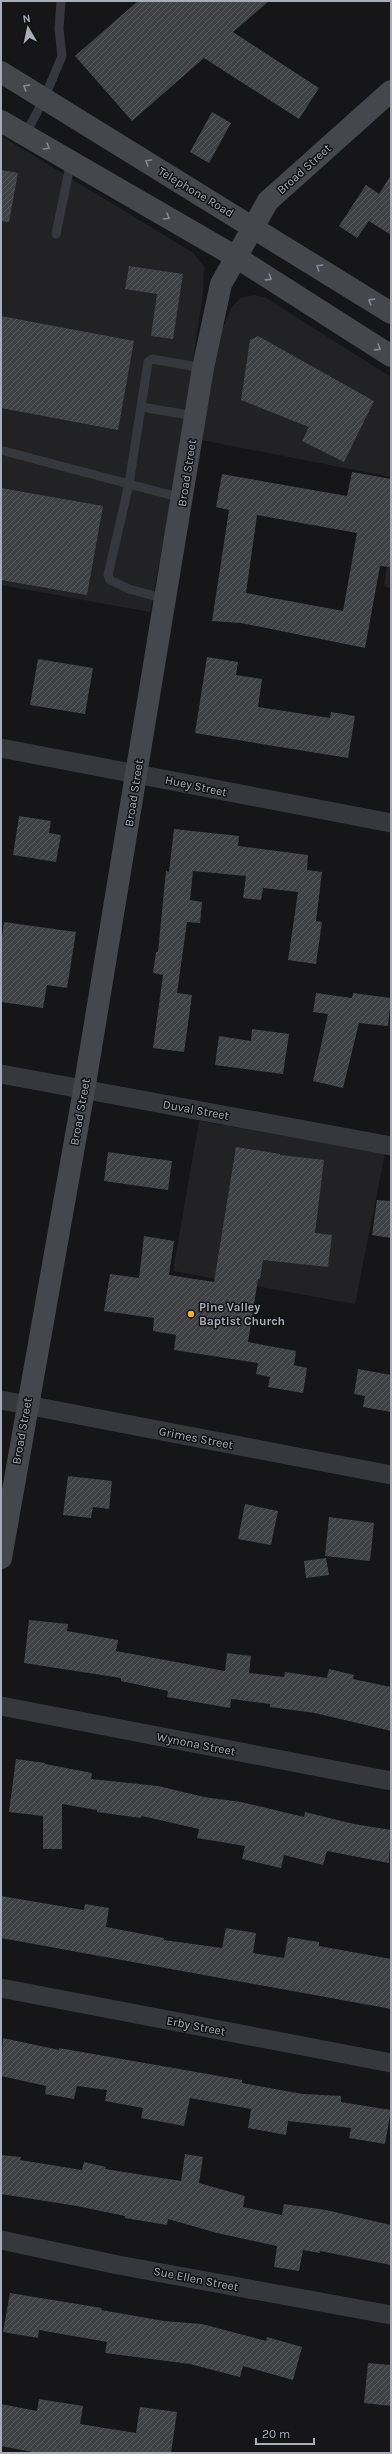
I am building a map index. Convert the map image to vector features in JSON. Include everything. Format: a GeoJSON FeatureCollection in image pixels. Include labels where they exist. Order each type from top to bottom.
{"type":"FeatureCollection","features":[{"type":"Feature","properties":{"kind":"street","name":"Telephone Road"},"geometry":{"type":"LineString","coordinates":[[1,72],[253,226],[391,313]]}},
{"type":"Feature","properties":{"kind":"street","name":"Broad Street"},"geometry":{"type":"LineString","coordinates":[[1,1558],[84,1090],[138,773],[165,599],[204,368],[221,284],[268,201],[391,91]]}},
{"type":"Feature","properties":{"kind":"street"},"geometry":{"type":"LineString","coordinates":[[1,121],[236,257],[391,356]]}},
{"type":"Feature","properties":{"kind":"street","name":"Huey Street"},"geometry":{"type":"LineString","coordinates":[[1,748],[138,773],[192,786],[391,823]]}},
{"type":"Feature","properties":{"kind":"street","name":"Duval Street"},"geometry":{"type":"LineString","coordinates":[[1,1074],[391,1146]]}},
{"type":"Feature","properties":{"kind":"street","name":"Grimes Street"},"geometry":{"type":"LineString","coordinates":[[1,1400],[391,1475]]}},
{"type":"Feature","properties":{"kind":"street","name":"Wynona Street"},"geometry":{"type":"LineString","coordinates":[[1,1706],[391,1782]]}},
{"type":"Feature","properties":{"kind":"street","name":"Erby Street"},"geometry":{"type":"LineString","coordinates":[[1,1988],[391,2063]]}},
{"type":"Feature","properties":{"kind":"street","name":"Sue Ellen Street"},"geometry":{"type":"LineString","coordinates":[[1,2240],[118,2265],[391,2315]]}},
{"type":"Feature","properties":{"kind":"lane"},"geometry":{"type":"LineString","coordinates":[[25,134],[44,99],[62,56],[59,29],[61,1]]}},
{"type":"Feature","properties":{"kind":"lane"},"geometry":{"type":"LineString","coordinates":[[56,234],[71,161]]}},
{"type":"Feature","properties":{"kind":"lane"},"geometry":{"type":"LineString","coordinates":[[165,599],[129,589],[109,577],[129,484],[149,360],[204,368]]}},
{"type":"Feature","properties":{"kind":"lane"},"geometry":{"type":"LineString","coordinates":[[141,408],[196,416]]}},
{"type":"Feature","properties":{"kind":"lane"},"geometry":{"type":"LineString","coordinates":[[4,452],[183,498]]}},
{"type":"Feature","properties":{"kind":"shaded area"},"geometry":{"type":"Polygon","coordinates":[[[1,136],[192,252],[204,266],[203,292],[178,466],[150,612],[1,585],[1,136]]]}},
{"type":"Feature","properties":{"kind":"shaded area"},"geometry":{"type":"Polygon","coordinates":[[[254,295],[266,298],[391,377],[391,477],[201,440],[220,335],[231,308],[240,298],[254,295]]]}},
{"type":"Feature","properties":{"kind":"shaded area"},"geometry":{"type":"Polygon","coordinates":[[[391,538],[391,589],[384,586],[391,538]]]}},
{"type":"Feature","properties":{"kind":"shaded area"},"geometry":{"type":"Polygon","coordinates":[[[199,1121],[385,1153],[355,1304],[173,1271],[199,1121]]]}},
{"type":"Feature","properties":{"kind":"building"},"geometry":{"type":"Polygon","coordinates":[[[138,1],[269,1],[233,32],[319,88],[299,119],[204,58],[132,121],[75,56],[138,1]]]}},
{"type":"Feature","properties":{"kind":"building"},"geometry":{"type":"Polygon","coordinates":[[[212,112],[231,123],[209,163],[190,152],[212,112]]]}},
{"type":"Feature","properties":{"kind":"building"},"geometry":{"type":"Polygon","coordinates":[[[1,170],[18,173],[9,222],[1,221],[1,170]]]}},
{"type":"Feature","properties":{"kind":"building"},"geometry":{"type":"Polygon","coordinates":[[[391,175],[391,235],[369,221],[357,238],[339,226],[366,185],[379,194],[391,175]]]}},
{"type":"Feature","properties":{"kind":"building"},"geometry":{"type":"Polygon","coordinates":[[[129,266],[183,274],[173,339],[151,336],[157,294],[125,289],[129,266]]]}},
{"type":"Feature","properties":{"kind":"building"},"geometry":{"type":"Polygon","coordinates":[[[1,316],[134,341],[118,430],[1,408],[1,316]]]}},
{"type":"Feature","properties":{"kind":"building"},"geometry":{"type":"Polygon","coordinates":[[[258,336],[374,401],[344,462],[302,441],[309,427],[241,400],[250,340],[258,336]]]}},
{"type":"Feature","properties":{"kind":"building"},"geometry":{"type":"Polygon","coordinates":[[[352,472],[391,479],[391,567],[380,566],[365,648],[241,623],[212,621],[229,510],[216,507],[222,474],[347,496],[352,472]],[[257,515],[246,593],[343,611],[357,533],[257,515]]]}},
{"type":"Feature","properties":{"kind":"building"},"geometry":{"type":"Polygon","coordinates":[[[1,488],[103,506],[87,595],[1,580],[1,488]]]}},
{"type":"Feature","properties":{"kind":"building"},"geometry":{"type":"Polygon","coordinates":[[[207,657],[238,662],[236,675],[262,679],[258,707],[330,718],[331,712],[355,716],[348,758],[195,733],[207,657]]]}},
{"type":"Feature","properties":{"kind":"building"},"geometry":{"type":"Polygon","coordinates":[[[38,659],[93,668],[85,714],[30,705],[38,659]]]}},
{"type":"Feature","properties":{"kind":"building"},"geometry":{"type":"Polygon","coordinates":[[[19,816],[51,821],[49,833],[61,835],[56,862],[13,855],[19,816]]]}},
{"type":"Feature","properties":{"kind":"building"},"geometry":{"type":"Polygon","coordinates":[[[174,829],[239,836],[238,846],[308,855],[307,870],[322,872],[316,921],[322,922],[316,964],[288,960],[298,892],[263,888],[261,900],[243,898],[246,876],[193,871],[190,900],[202,902],[200,923],[187,922],[177,993],[192,995],[184,1052],[153,1048],[163,975],[153,973],[156,952],[158,952],[166,871],[169,872],[174,829]]]}},
{"type":"Feature","properties":{"kind":"building"},"geometry":{"type":"Polygon","coordinates":[[[4,922],[76,932],[67,988],[47,985],[43,1008],[1,1002],[1,945],[4,922]]]}},
{"type":"Feature","properties":{"kind":"building"},"geometry":{"type":"Polygon","coordinates":[[[316,993],[352,998],[353,993],[391,998],[388,1026],[359,1023],[343,1088],[313,1081],[328,1014],[313,1012],[316,993]]]}},
{"type":"Feature","properties":{"kind":"building"},"geometry":{"type":"Polygon","coordinates":[[[252,1029],[289,1034],[283,1074],[215,1065],[219,1036],[251,1041],[252,1029]]]}},
{"type":"Feature","properties":{"kind":"building"},"geometry":{"type":"Polygon","coordinates":[[[236,1147],[280,1155],[324,1160],[315,1233],[332,1235],[328,1267],[263,1260],[260,1279],[258,1279],[248,1342],[296,1351],[294,1365],[307,1368],[303,1393],[268,1387],[270,1377],[256,1374],[258,1363],[174,1350],[176,1335],[153,1331],[154,1318],[104,1311],[110,1274],[139,1278],[144,1236],[174,1241],[169,1275],[214,1282],[236,1147]]]}},
{"type":"Feature","properties":{"kind":"building"},"geometry":{"type":"Polygon","coordinates":[[[108,1152],[172,1161],[168,1190],[104,1181],[108,1152]]]}},
{"type":"Feature","properties":{"kind":"building"},"geometry":{"type":"Polygon","coordinates":[[[377,1200],[391,1201],[391,1238],[372,1235],[377,1200]]]}},
{"type":"Feature","properties":{"kind":"building"},"geometry":{"type":"Polygon","coordinates":[[[358,1369],[391,1375],[391,1412],[363,1407],[365,1396],[354,1394],[358,1369]]]}},
{"type":"Feature","properties":{"kind":"building"},"geometry":{"type":"Polygon","coordinates":[[[68,1476],[112,1481],[109,1509],[93,1507],[91,1518],[63,1515],[68,1476]]]}},
{"type":"Feature","properties":{"kind":"building"},"geometry":{"type":"Polygon","coordinates":[[[245,1504],[278,1511],[271,1545],[238,1539],[245,1504]]]}},
{"type":"Feature","properties":{"kind":"building"},"geometry":{"type":"Polygon","coordinates":[[[329,1517],[374,1523],[370,1561],[325,1556],[329,1517]]]}},
{"type":"Feature","properties":{"kind":"building"},"geometry":{"type":"Polygon","coordinates":[[[326,1558],[329,1575],[306,1578],[304,1561],[326,1558]]]}},
{"type":"Feature","properties":{"kind":"building"},"geometry":{"type":"Polygon","coordinates":[[[29,1620],[68,1624],[67,1631],[118,1640],[116,1651],[225,1671],[227,1653],[251,1656],[249,1673],[284,1677],[285,1672],[327,1678],[329,1669],[354,1675],[353,1679],[391,1687],[391,1731],[315,1713],[270,1707],[270,1704],[231,1699],[230,1708],[167,1697],[168,1691],[121,1681],[121,1678],[24,1663],[29,1620]]]}},
{"type":"Feature","properties":{"kind":"building"},"geometry":{"type":"Polygon","coordinates":[[[16,1759],[45,1763],[92,1773],[91,1779],[158,1786],[204,1797],[241,1802],[304,1817],[305,1812],[354,1824],[391,1830],[389,1863],[327,1851],[323,1865],[284,1855],[281,1868],[242,1859],[245,1846],[197,1838],[199,1829],[142,1816],[141,1818],[97,1812],[97,1810],[62,1804],[62,1849],[43,1849],[43,1816],[9,1812],[16,1759]]]}},
{"type":"Feature","properties":{"kind":"building"},"geometry":{"type":"Polygon","coordinates":[[[1,1896],[84,1910],[85,1904],[109,1908],[106,1927],[164,1938],[164,1940],[222,1948],[226,1928],[256,1933],[253,1953],[284,1958],[288,1937],[319,1942],[319,1946],[391,1959],[391,2009],[1,1938],[1,1896]]]}},
{"type":"Feature","properties":{"kind":"building"},"geometry":{"type":"Polygon","coordinates":[[[3,2038],[59,2050],[59,2048],[242,2080],[242,2083],[303,2094],[341,2096],[341,2102],[391,2110],[385,2144],[349,2138],[351,2128],[288,2121],[286,2135],[248,2128],[251,2109],[190,2098],[184,2126],[141,2118],[143,2108],[105,2101],[107,2090],[77,2086],[74,2099],[45,2094],[46,2086],[1,2076],[3,2038]]]}},
{"type":"Feature","properties":{"kind":"building"},"geometry":{"type":"Polygon","coordinates":[[[185,2154],[203,2157],[199,2183],[245,2196],[243,2207],[282,2215],[284,2204],[326,2210],[391,2225],[391,2265],[320,2251],[320,2253],[303,2250],[299,2271],[274,2267],[277,2246],[217,2233],[168,2219],[167,2225],[125,2218],[125,2216],[77,2206],[1,2194],[1,2155],[21,2157],[20,2160],[82,2170],[84,2162],[106,2167],[105,2169],[181,2181],[185,2154]]]}},
{"type":"Feature","properties":{"kind":"building"},"geometry":{"type":"Polygon","coordinates":[[[10,2293],[102,2308],[101,2310],[164,2321],[202,2324],[266,2341],[267,2337],[302,2347],[293,2380],[243,2366],[240,2377],[190,2364],[105,2353],[107,2342],[39,2330],[38,2338],[3,2332],[10,2293]]]}},
{"type":"Feature","properties":{"kind":"building"},"geometry":{"type":"Polygon","coordinates":[[[368,2363],[391,2365],[391,2406],[364,2403],[368,2363]]]}},
{"type":"Feature","properties":{"kind":"building"},"geometry":{"type":"Polygon","coordinates":[[[39,2399],[83,2406],[80,2424],[136,2433],[140,2407],[177,2412],[171,2453],[37,2453],[1,2446],[1,2404],[37,2411],[39,2399]]]}},
{"type":"Feature","properties":{"kind":"place","name":"Pine Valley Baptist Church"},"geometry":{"type":"Point","coordinates":[191,1314]}}]}
